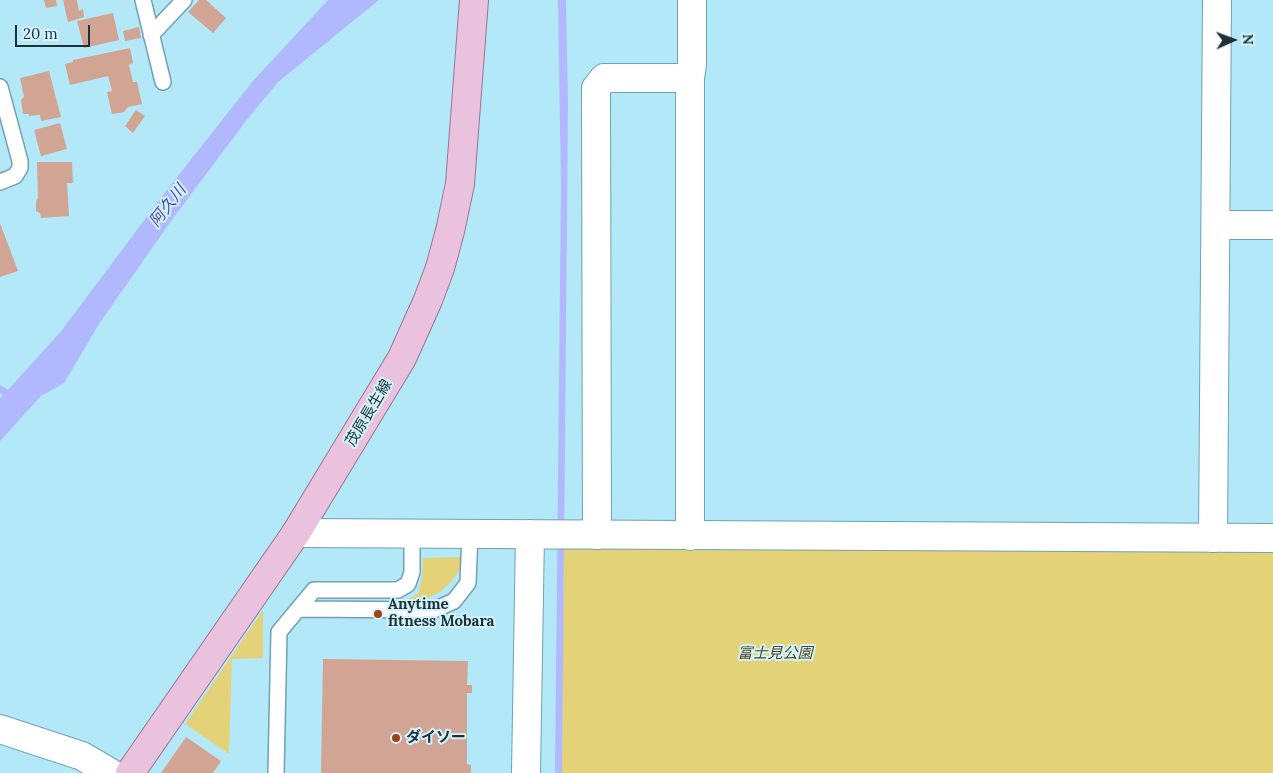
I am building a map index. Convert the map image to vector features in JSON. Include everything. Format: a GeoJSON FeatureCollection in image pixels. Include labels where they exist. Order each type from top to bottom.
{"type":"FeatureCollection","features":[{"type":"Feature","properties":{"kind":"main road","name":"茂原長生線"},"geometry":{"type":"LineString","coordinates":[[130,773],[296,533],[402,358],[428,300],[440,268],[460,184],[474,0]]}},
{"type":"Feature","properties":{"kind":"street"},"geometry":{"type":"LineString","coordinates":[[690,536],[690,78],[692,64],[692,0]]}},
{"type":"Feature","properties":{"kind":"street"},"geometry":{"type":"LineString","coordinates":[[1213,538],[1217,0]]}},
{"type":"Feature","properties":{"kind":"street"},"geometry":{"type":"LineString","coordinates":[[597,535],[596,88],[604,78],[690,78]]}},
{"type":"Feature","properties":{"kind":"street"},"geometry":{"type":"LineString","coordinates":[[1216,225],[1273,225]]}},
{"type":"Feature","properties":{"kind":"street"},"geometry":{"type":"LineString","coordinates":[[296,533],[1273,538]]}},
{"type":"Feature","properties":{"kind":"street"},"geometry":{"type":"LineString","coordinates":[[526,773],[530,534]]}},
{"type":"Feature","properties":{"kind":"street"},"geometry":{"type":"LineString","coordinates":[[0,728],[82,756],[110,773]]}},
{"type":"Feature","properties":{"kind":"lane"},"geometry":{"type":"LineString","coordinates":[[143,0],[164,82]]}},
{"type":"Feature","properties":{"kind":"lane"},"geometry":{"type":"LineString","coordinates":[[151,35],[184,0]]}},
{"type":"Feature","properties":{"kind":"lane"},"geometry":{"type":"LineString","coordinates":[[0,87],[20,161],[20,168],[15,176],[0,182]]}},
{"type":"Feature","properties":{"kind":"lane"},"geometry":{"type":"LineString","coordinates":[[276,773],[279,632],[314,590],[398,590],[408,584],[412,572],[412,534]]}},
{"type":"Feature","properties":{"kind":"lane"},"geometry":{"type":"LineString","coordinates":[[298,609],[434,610],[454,601],[468,584],[470,534]]}},
{"type":"Feature","properties":{"kind":"green space","name":"富士見公園"},"geometry":{"type":"Polygon","coordinates":[[[564,535],[1273,538],[1273,773],[562,773],[564,535]]]}},
{"type":"Feature","properties":{"kind":"green space"},"geometry":{"type":"Polygon","coordinates":[[[460,557],[460,569],[451,582],[440,592],[421,601],[405,601],[418,594],[422,578],[423,558],[460,557]]]}},
{"type":"Feature","properties":{"kind":"green space"},"geometry":{"type":"Polygon","coordinates":[[[263,610],[263,658],[232,659],[229,754],[185,724],[263,610]]]}},
{"type":"Feature","properties":{"kind":"water","name":"阿久川"},"geometry":{"type":"Polygon","coordinates":[[[328,0],[379,0],[278,82],[246,121],[171,221],[99,324],[64,383],[41,396],[0,441],[0,398],[3,395],[0,393],[0,385],[8,390],[62,330],[163,195],[252,82],[328,0]]]}},
{"type":"Feature","properties":{"kind":"water"},"geometry":{"type":"Polygon","coordinates":[[[558,0],[566,0],[568,104],[562,773],[555,773],[561,186],[558,0]]]}},
{"type":"Feature","properties":{"kind":"building"},"geometry":{"type":"Polygon","coordinates":[[[44,0],[56,0],[57,6],[46,8],[44,0]]]}},
{"type":"Feature","properties":{"kind":"building"},"geometry":{"type":"Polygon","coordinates":[[[63,0],[77,0],[79,11],[83,9],[84,17],[68,22],[63,0]]]}},
{"type":"Feature","properties":{"kind":"building"},"geometry":{"type":"Polygon","coordinates":[[[199,0],[206,0],[226,18],[213,33],[188,12],[199,0]]]}},
{"type":"Feature","properties":{"kind":"building"},"geometry":{"type":"Polygon","coordinates":[[[113,13],[119,40],[84,48],[77,21],[113,13]]]}},
{"type":"Feature","properties":{"kind":"building"},"geometry":{"type":"Polygon","coordinates":[[[139,27],[141,38],[125,41],[123,31],[139,27]]]}},
{"type":"Feature","properties":{"kind":"building"},"geometry":{"type":"Polygon","coordinates":[[[130,48],[133,63],[129,65],[133,82],[137,82],[142,104],[128,107],[124,112],[112,114],[107,92],[112,91],[108,76],[70,85],[65,64],[73,62],[73,60],[130,48]]]}},
{"type":"Feature","properties":{"kind":"building"},"geometry":{"type":"Polygon","coordinates":[[[49,71],[61,117],[41,121],[40,115],[29,116],[29,114],[23,114],[21,100],[24,97],[20,78],[49,71]]]}},
{"type":"Feature","properties":{"kind":"building"},"geometry":{"type":"Polygon","coordinates":[[[136,110],[145,116],[133,133],[125,126],[136,110]]]}},
{"type":"Feature","properties":{"kind":"building"},"geometry":{"type":"Polygon","coordinates":[[[60,123],[67,149],[41,156],[34,130],[60,123]]]}},
{"type":"Feature","properties":{"kind":"building"},"geometry":{"type":"Polygon","coordinates":[[[37,162],[72,162],[73,183],[67,183],[69,216],[41,218],[40,213],[36,211],[36,201],[38,198],[37,162]]]}},
{"type":"Feature","properties":{"kind":"building"},"geometry":{"type":"Polygon","coordinates":[[[0,223],[18,271],[0,277],[0,223]]]}},
{"type":"Feature","properties":{"kind":"building"},"geometry":{"type":"Polygon","coordinates":[[[323,659],[468,661],[467,685],[472,685],[472,693],[467,693],[467,764],[471,765],[471,773],[321,773],[323,659]]]}},
{"type":"Feature","properties":{"kind":"building"},"geometry":{"type":"Polygon","coordinates":[[[186,737],[221,761],[213,773],[161,773],[186,737]]]}},
{"type":"Feature","properties":{"kind":"place","name":"Anytime fitness Mobara"},"geometry":{"type":"Point","coordinates":[378,614]}},
{"type":"Feature","properties":{"kind":"place","name":"ダイソー"},"geometry":{"type":"Point","coordinates":[396,738]}}]}
